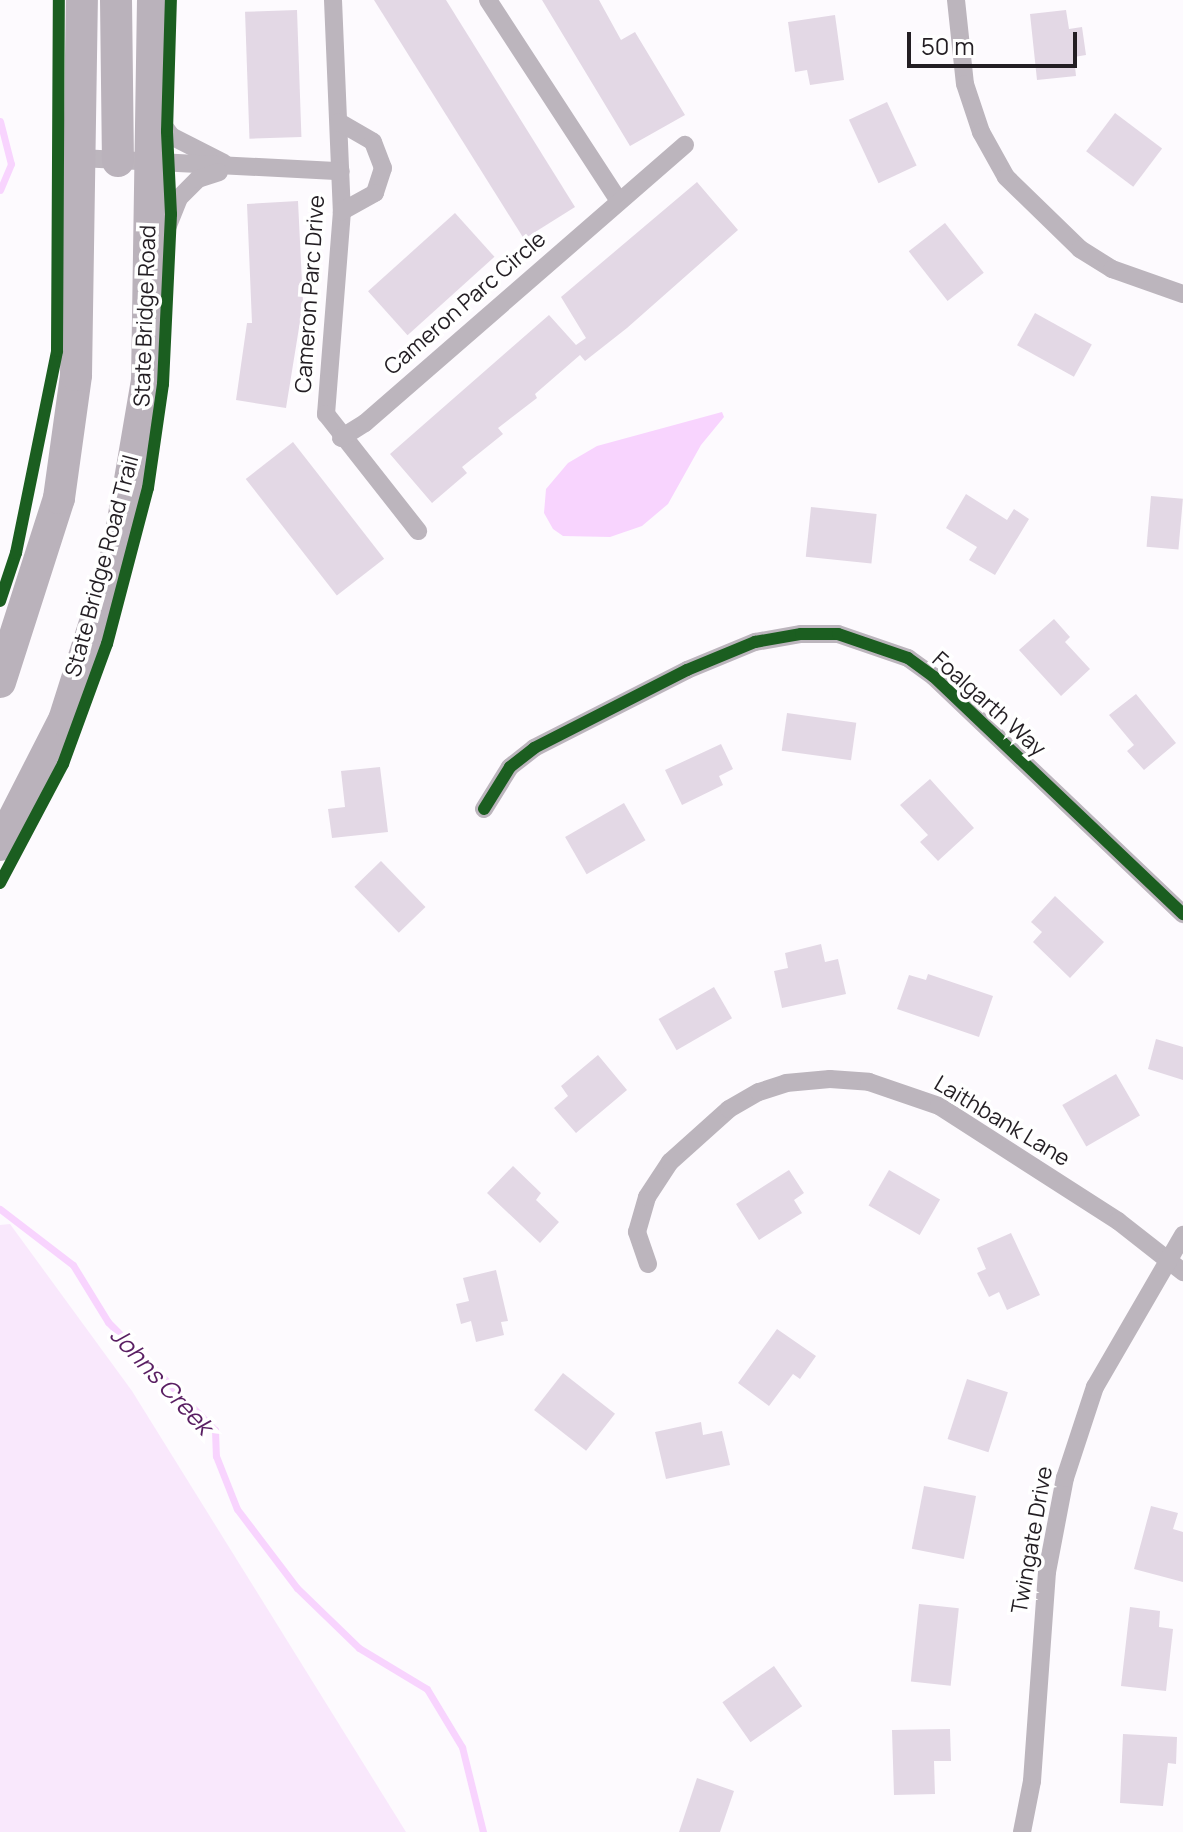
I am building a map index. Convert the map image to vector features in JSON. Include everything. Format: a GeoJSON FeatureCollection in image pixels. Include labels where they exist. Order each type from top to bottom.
{"type":"FeatureCollection","features":[{"type":"Feature","properties":{"kind":"highway"},"geometry":{"type":"LineString","coordinates":[[0,682],[59,498],[76,375],[82,0]]}},
{"type":"Feature","properties":{"kind":"highway"},"geometry":{"type":"LineString","coordinates":[[116,0],[118,161]]}},
{"type":"Feature","properties":{"kind":"highway","name":"State Bridge Road"},"geometry":{"type":"LineString","coordinates":[[0,845],[64,720],[118,550],[147,381],[153,0]]}},
{"type":"Feature","properties":{"kind":"street","name":"Cameron Parc Drive"},"geometry":{"type":"LineString","coordinates":[[333,0],[342,211],[326,414],[341,438],[418,531]]}},
{"type":"Feature","properties":{"kind":"street"},"geometry":{"type":"LineString","coordinates":[[488,0],[619,201]]}},
{"type":"Feature","properties":{"kind":"street"},"geometry":{"type":"LineString","coordinates":[[956,0],[965,84],[981,132],[1006,177],[1080,249],[1112,269],[1183,294]]}},
{"type":"Feature","properties":{"kind":"street"},"geometry":{"type":"LineString","coordinates":[[151,108],[171,136],[234,168]]}},
{"type":"Feature","properties":{"kind":"street"},"geometry":{"type":"LineString","coordinates":[[339,122],[373,142],[383,168],[375,193],[342,211]]}},
{"type":"Feature","properties":{"kind":"street","name":"Cameron Parc Circle"},"geometry":{"type":"LineString","coordinates":[[341,438],[365,423],[685,145]]}},
{"type":"Feature","properties":{"kind":"street","name":"Cameron Parc Drive"},"geometry":{"type":"LineString","coordinates":[[80,158],[150,164],[341,171]]}},
{"type":"Feature","properties":{"kind":"street"},"geometry":{"type":"LineString","coordinates":[[148,285],[179,198],[198,179],[234,168]]}},
{"type":"Feature","properties":{"kind":"street","name":"Foalgarth Way"},"geometry":{"type":"LineString","coordinates":[[484,809],[510,767],[534,748],[687,670],[755,642],[801,634],[838,634],[908,658],[934,677],[1183,914]]}},
{"type":"Feature","properties":{"kind":"street","name":"Laithbank Lane"},"geometry":{"type":"LineString","coordinates":[[648,1264],[637,1232],[647,1197],[670,1162],[729,1109],[759,1092],[786,1083],[830,1079],[869,1082],[939,1106],[1183,1272]]}},
{"type":"Feature","properties":{"kind":"street","name":"Twingate Drive"},"geometry":{"type":"LineString","coordinates":[[1022,1832],[1032,1781],[1047,1572],[1065,1478],[1095,1387],[1183,1235]]}},
{"type":"Feature","properties":{"kind":"shaded area"},"geometry":{"type":"Polygon","coordinates":[[[722,412],[724,417],[701,445],[668,504],[642,526],[610,537],[563,536],[553,529],[544,513],[546,489],[568,463],[597,446],[722,412]]]}},
{"type":"Feature","properties":{"kind":"shaded area"},"geometry":{"type":"Polygon","coordinates":[[[10,1224],[132,1391],[406,1832],[0,1832],[0,1225],[10,1224]]]}},
{"type":"Feature","properties":{"kind":"building"},"geometry":{"type":"Polygon","coordinates":[[[374,0],[446,0],[575,207],[524,239],[374,0]]]}},
{"type":"Feature","properties":{"kind":"building"},"geometry":{"type":"Polygon","coordinates":[[[542,0],[599,0],[621,40],[635,32],[685,115],[630,146],[542,0]]]}},
{"type":"Feature","properties":{"kind":"building"},"geometry":{"type":"Polygon","coordinates":[[[297,10],[301,137],[249,139],[245,12],[297,10]]]}},
{"type":"Feature","properties":{"kind":"building"},"geometry":{"type":"Polygon","coordinates":[[[1066,10],[1069,29],[1082,27],[1086,55],[1074,57],[1076,76],[1037,80],[1030,14],[1066,10]]]}},
{"type":"Feature","properties":{"kind":"building"},"geometry":{"type":"Polygon","coordinates":[[[835,15],[844,80],[810,85],[807,70],[795,72],[788,22],[835,15]]]}},
{"type":"Feature","properties":{"kind":"building"},"geometry":{"type":"Polygon","coordinates":[[[887,102],[917,165],[879,183],[849,120],[887,102]]]}},
{"type":"Feature","properties":{"kind":"building"},"geometry":{"type":"Polygon","coordinates":[[[1115,113],[1162,149],[1133,187],[1086,151],[1115,113]]]}},
{"type":"Feature","properties":{"kind":"building"},"geometry":{"type":"Polygon","coordinates":[[[697,182],[738,230],[627,328],[585,361],[580,355],[535,394],[537,398],[498,428],[503,434],[462,467],[467,473],[432,503],[390,454],[549,315],[576,345],[586,338],[561,297],[697,182]]]}},
{"type":"Feature","properties":{"kind":"building"},"geometry":{"type":"Polygon","coordinates":[[[298,201],[303,303],[286,408],[236,400],[247,323],[252,323],[247,204],[298,201]]]}},
{"type":"Feature","properties":{"kind":"building"},"geometry":{"type":"Polygon","coordinates":[[[455,213],[494,257],[408,335],[368,291],[455,213]]]}},
{"type":"Feature","properties":{"kind":"building"},"geometry":{"type":"Polygon","coordinates":[[[945,223],[984,273],[948,301],[909,251],[945,223]]]}},
{"type":"Feature","properties":{"kind":"building"},"geometry":{"type":"Polygon","coordinates":[[[1035,313],[1092,345],[1074,377],[1017,345],[1035,313]]]}},
{"type":"Feature","properties":{"kind":"building"},"geometry":{"type":"Polygon","coordinates":[[[293,442],[384,559],[337,596],[246,479],[293,442]]]}},
{"type":"Feature","properties":{"kind":"building"},"geometry":{"type":"Polygon","coordinates":[[[966,494],[1007,520],[1014,509],[1029,519],[995,575],[969,560],[977,547],[946,528],[966,494]]]}},
{"type":"Feature","properties":{"kind":"building"},"geometry":{"type":"Polygon","coordinates":[[[1151,496],[1183,499],[1178,550],[1147,547],[1151,496]]]}},
{"type":"Feature","properties":{"kind":"building"},"geometry":{"type":"Polygon","coordinates":[[[811,507],[877,514],[871,564],[806,557],[811,507]]]}},
{"type":"Feature","properties":{"kind":"building"},"geometry":{"type":"Polygon","coordinates":[[[1054,619],[1070,637],[1065,642],[1090,669],[1061,696],[1019,650],[1054,619]]]}},
{"type":"Feature","properties":{"kind":"building"},"geometry":{"type":"Polygon","coordinates":[[[1136,694],[1176,743],[1144,770],[1127,751],[1134,745],[1109,715],[1136,694]]]}},
{"type":"Feature","properties":{"kind":"building"},"geometry":{"type":"Polygon","coordinates":[[[787,713],[856,723],[851,760],[782,751],[787,713]]]}},
{"type":"Feature","properties":{"kind":"building"},"geometry":{"type":"Polygon","coordinates":[[[721,744],[733,769],[719,776],[723,785],[682,805],[665,770],[721,744]]]}},
{"type":"Feature","properties":{"kind":"building"},"geometry":{"type":"Polygon","coordinates":[[[380,767],[388,832],[332,838],[328,809],[345,807],[341,771],[380,767]]]}},
{"type":"Feature","properties":{"kind":"building"},"geometry":{"type":"Polygon","coordinates":[[[930,779],[974,828],[938,861],[920,842],[928,835],[900,805],[930,779]]]}},
{"type":"Feature","properties":{"kind":"building"},"geometry":{"type":"Polygon","coordinates":[[[624,803],[646,840],[587,874],[565,837],[624,803]]]}},
{"type":"Feature","properties":{"kind":"building"},"geometry":{"type":"Polygon","coordinates":[[[381,861],[425,907],[399,933],[354,887],[381,861]]]}},
{"type":"Feature","properties":{"kind":"building"},"geometry":{"type":"Polygon","coordinates":[[[1055,896],[1104,942],[1070,978],[1033,942],[1042,932],[1031,922],[1055,896]]]}},
{"type":"Feature","properties":{"kind":"building"},"geometry":{"type":"Polygon","coordinates":[[[821,944],[825,962],[838,959],[846,994],[782,1008],[774,971],[788,968],[785,953],[821,944]]]}},
{"type":"Feature","properties":{"kind":"building"},"geometry":{"type":"Polygon","coordinates":[[[928,974],[993,996],[979,1037],[897,1009],[909,975],[926,980],[928,974]]]}},
{"type":"Feature","properties":{"kind":"building"},"geometry":{"type":"Polygon","coordinates":[[[714,987],[732,1018],[677,1050],[659,1019],[714,987]]]}},
{"type":"Feature","properties":{"kind":"building"},"geometry":{"type":"Polygon","coordinates":[[[1156,1039],[1183,1047],[1183,1080],[1148,1069],[1156,1039]]]}},
{"type":"Feature","properties":{"kind":"building"},"geometry":{"type":"Polygon","coordinates":[[[598,1055],[627,1090],[576,1133],[554,1108],[568,1096],[561,1086],[598,1055]]]}},
{"type":"Feature","properties":{"kind":"building"},"geometry":{"type":"Polygon","coordinates":[[[1116,1074],[1140,1116],[1086,1147],[1062,1105],[1116,1074]]]}},
{"type":"Feature","properties":{"kind":"building"},"geometry":{"type":"Polygon","coordinates":[[[513,1166],[541,1193],[536,1200],[559,1222],[540,1243],[487,1193],[513,1166]]]}},
{"type":"Feature","properties":{"kind":"building"},"geometry":{"type":"Polygon","coordinates":[[[789,1170],[804,1193],[794,1200],[802,1213],[759,1240],[736,1204],[789,1170]]]}},
{"type":"Feature","properties":{"kind":"building"},"geometry":{"type":"Polygon","coordinates":[[[889,1170],[940,1200],[920,1235],[868,1206],[889,1170]]]}},
{"type":"Feature","properties":{"kind":"building"},"geometry":{"type":"Polygon","coordinates":[[[1011,1233],[1040,1295],[1007,1310],[999,1292],[989,1297],[977,1273],[986,1269],[977,1248],[1011,1233]]]}},
{"type":"Feature","properties":{"kind":"building"},"geometry":{"type":"Polygon","coordinates":[[[496,1270],[508,1321],[501,1322],[504,1335],[476,1342],[471,1321],[461,1324],[456,1304],[469,1301],[463,1278],[496,1270]]]}},
{"type":"Feature","properties":{"kind":"building"},"geometry":{"type":"Polygon","coordinates":[[[777,1329],[816,1356],[800,1379],[793,1374],[769,1406],[738,1383],[777,1329]]]}},
{"type":"Feature","properties":{"kind":"building"},"geometry":{"type":"Polygon","coordinates":[[[563,1373],[615,1414],[586,1451],[534,1410],[563,1373]]]}},
{"type":"Feature","properties":{"kind":"building"},"geometry":{"type":"Polygon","coordinates":[[[967,1379],[1008,1392],[988,1452],[948,1439],[967,1379]]]}},
{"type":"Feature","properties":{"kind":"building"},"geometry":{"type":"Polygon","coordinates":[[[701,1422],[703,1435],[722,1431],[730,1465],[666,1479],[655,1432],[701,1422]]]}},
{"type":"Feature","properties":{"kind":"building"},"geometry":{"type":"Polygon","coordinates":[[[924,1486],[976,1496],[964,1559],[912,1549],[924,1486]]]}},
{"type":"Feature","properties":{"kind":"building"},"geometry":{"type":"Polygon","coordinates":[[[1151,1506],[1178,1513],[1173,1529],[1183,1532],[1183,1582],[1134,1569],[1151,1506]]]}},
{"type":"Feature","properties":{"kind":"building"},"geometry":{"type":"Polygon","coordinates":[[[919,1604],[959,1608],[951,1686],[911,1682],[919,1604]]]}},
{"type":"Feature","properties":{"kind":"building"},"geometry":{"type":"Polygon","coordinates":[[[1130,1607],[1160,1611],[1159,1627],[1173,1629],[1166,1691],[1121,1686],[1130,1607]]]}},
{"type":"Feature","properties":{"kind":"building"},"geometry":{"type":"Polygon","coordinates":[[[774,1666],[802,1706],[750,1742],[722,1702],[774,1666]]]}},
{"type":"Feature","properties":{"kind":"building"},"geometry":{"type":"Polygon","coordinates":[[[950,1729],[951,1761],[934,1761],[935,1794],[894,1795],[892,1730],[950,1729]]]}},
{"type":"Feature","properties":{"kind":"building"},"geometry":{"type":"Polygon","coordinates":[[[1123,1734],[1177,1737],[1176,1764],[1168,1763],[1163,1806],[1120,1803],[1123,1734]]]}},
{"type":"Feature","properties":{"kind":"building"},"geometry":{"type":"Polygon","coordinates":[[[697,1778],[734,1791],[720,1832],[679,1832],[697,1778]]]}},
{"type":"Feature","properties":{"kind":"waterway"},"geometry":{"type":"LineString","coordinates":[[0,121],[11,164],[0,190]]}},
{"type":"Feature","properties":{"kind":"waterway","name":"Johns Creek"},"geometry":{"type":"LineString","coordinates":[[0,1209],[73,1265],[108,1322],[215,1430],[216,1456],[237,1509],[297,1588],[359,1648],[427,1689],[462,1747],[483,1832]]}},
{"type":"Feature","properties":{"kind":"cycle path"},"geometry":{"type":"LineString","coordinates":[[0,601],[16,553],[57,351],[59,0]]}},
{"type":"Feature","properties":{"kind":"cycle path","name":"State Bridge Road Trail"},"geometry":{"type":"LineString","coordinates":[[0,883],[63,764],[107,644],[148,488],[163,384],[171,214],[167,131],[171,0]]}},
{"type":"Feature","properties":{"kind":"cycle path"},"geometry":{"type":"LineString","coordinates":[[484,809],[510,767],[534,748],[687,670],[755,642],[801,634],[838,634],[908,658],[934,677],[1183,914]]}}]}
